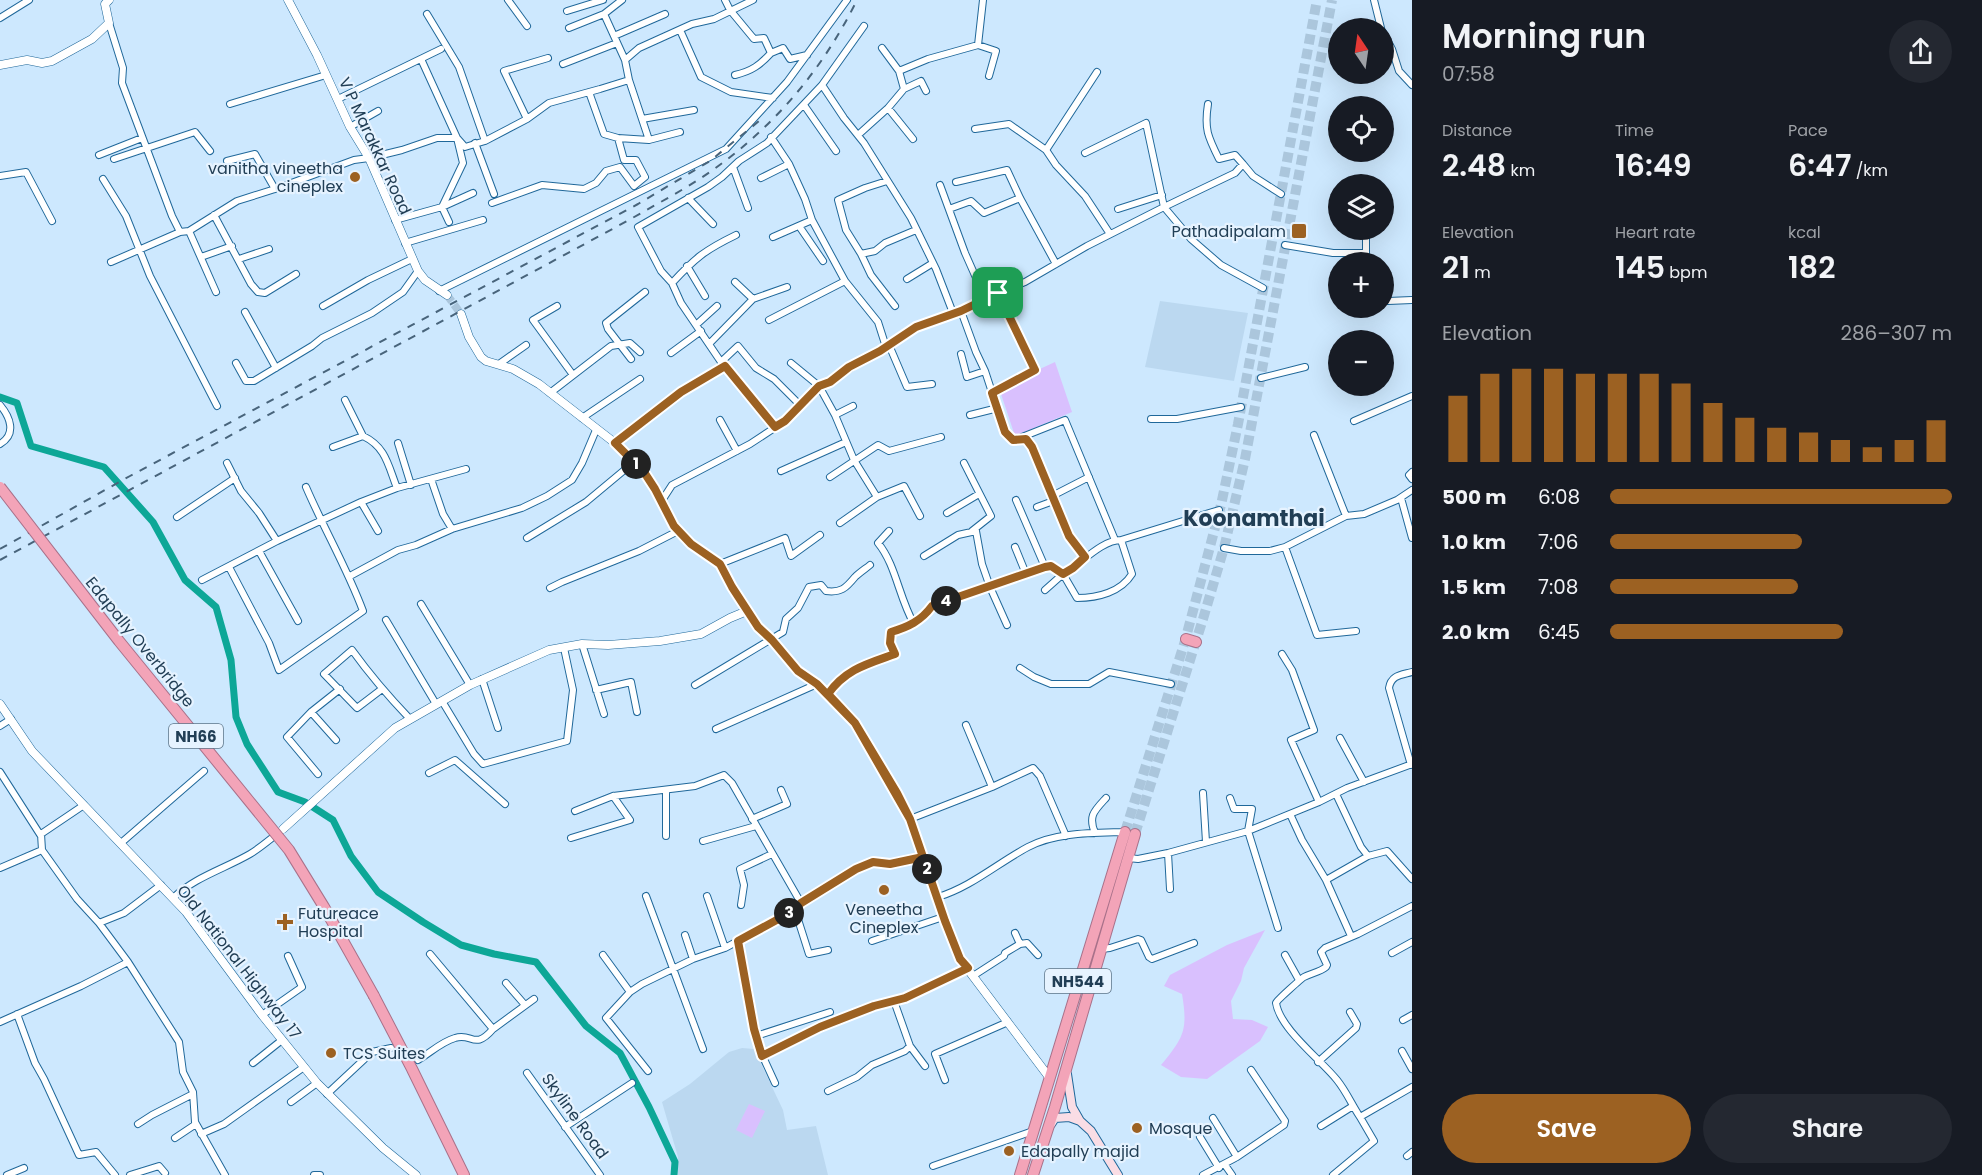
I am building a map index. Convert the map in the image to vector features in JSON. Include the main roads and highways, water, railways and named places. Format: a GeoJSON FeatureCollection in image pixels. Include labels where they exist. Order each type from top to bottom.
{"type":"FeatureCollection","features":[{"type":"Feature","properties":{"kind":"highway","name":"Edapally Overbridge"},"geometry":{"type":"LineString","coordinates":[[0,487],[119,641],[289,850],[374,996],[464,1175]]}},
{"type":"Feature","properties":{"kind":"highway","name":"NH544"},"geometry":{"type":"LineString","coordinates":[[1020,1175],[1049,1077],[1130,833],[1128,858],[1033,1175]]}},
{"type":"Feature","properties":{"kind":"main road"},"geometry":{"type":"LineString","coordinates":[[1069,1055],[1066,1068],[1072,1107],[1080,1121],[1091,1131],[1118,1175]]}},
{"type":"Feature","properties":{"kind":"main road"},"geometry":{"type":"LineString","coordinates":[[1049,1126],[1055,1118],[1069,1117],[1080,1121]]}},
{"type":"Feature","properties":{"kind":"waterway"},"geometry":{"type":"LineString","coordinates":[[0,397],[17,403],[31,446],[104,467],[153,522],[185,580],[216,607],[231,660],[236,717],[247,744],[278,792],[305,802],[333,820],[351,856],[378,892],[423,922],[461,945],[536,962],[586,1026],[620,1053],[675,1162],[674,1175]]}},
{"type":"Feature","properties":{"kind":"tunnel"},"geometry":{"type":"LineString","coordinates":[[1125,832],[1185,641],[1221,505],[1317,0]]}},
{"type":"Feature","properties":{"kind":"tunnel"},"geometry":{"type":"LineString","coordinates":[[1135,834],[1224,548],[1245,459],[1332,0]]}},
{"type":"Feature","properties":{"kind":"tunnel"},"geometry":{"type":"LineString","coordinates":[[447,295],[461,314]]}},
{"type":"Feature","properties":{"kind":"railway"},"geometry":{"type":"LineString","coordinates":[[0,560],[629,220],[701,178],[749,141],[791,100],[827,52],[857,0]]}},
{"type":"Feature","properties":{"kind":"railway"},"geometry":{"type":"LineString","coordinates":[[0,549],[130,476],[638,204],[710,161],[764,117]]}},
{"type":"Feature","properties":{"kind":"place","name":"vanitha vineetha cineplex"},"geometry":{"type":"Point","coordinates":[355,177]}},
{"type":"Feature","properties":{"kind":"place","name":"Pathadipalam"},"geometry":{"type":"Point","coordinates":[1299,231]}},
{"type":"Feature","properties":{"kind":"place","name":"Veneetha Cineplex"},"geometry":{"type":"Point","coordinates":[884,890]}},
{"type":"Feature","properties":{"kind":"place","name":"Futureace Hospital"},"geometry":{"type":"Point","coordinates":[285,922]}},
{"type":"Feature","properties":{"kind":"place","name":"TCS Suites"},"geometry":{"type":"Point","coordinates":[331,1053]}},
{"type":"Feature","properties":{"kind":"place","name":"Mosque"},"geometry":{"type":"Point","coordinates":[1137,1128]}},
{"type":"Feature","properties":{"kind":"place","name":"Edapally majid"},"geometry":{"type":"Point","coordinates":[1009,1151]}},
{"type":"Feature","properties":{"kind":"district","name":"Koonamthai"},"geometry":{"type":"Point","coordinates":[1254,518]}}]}
